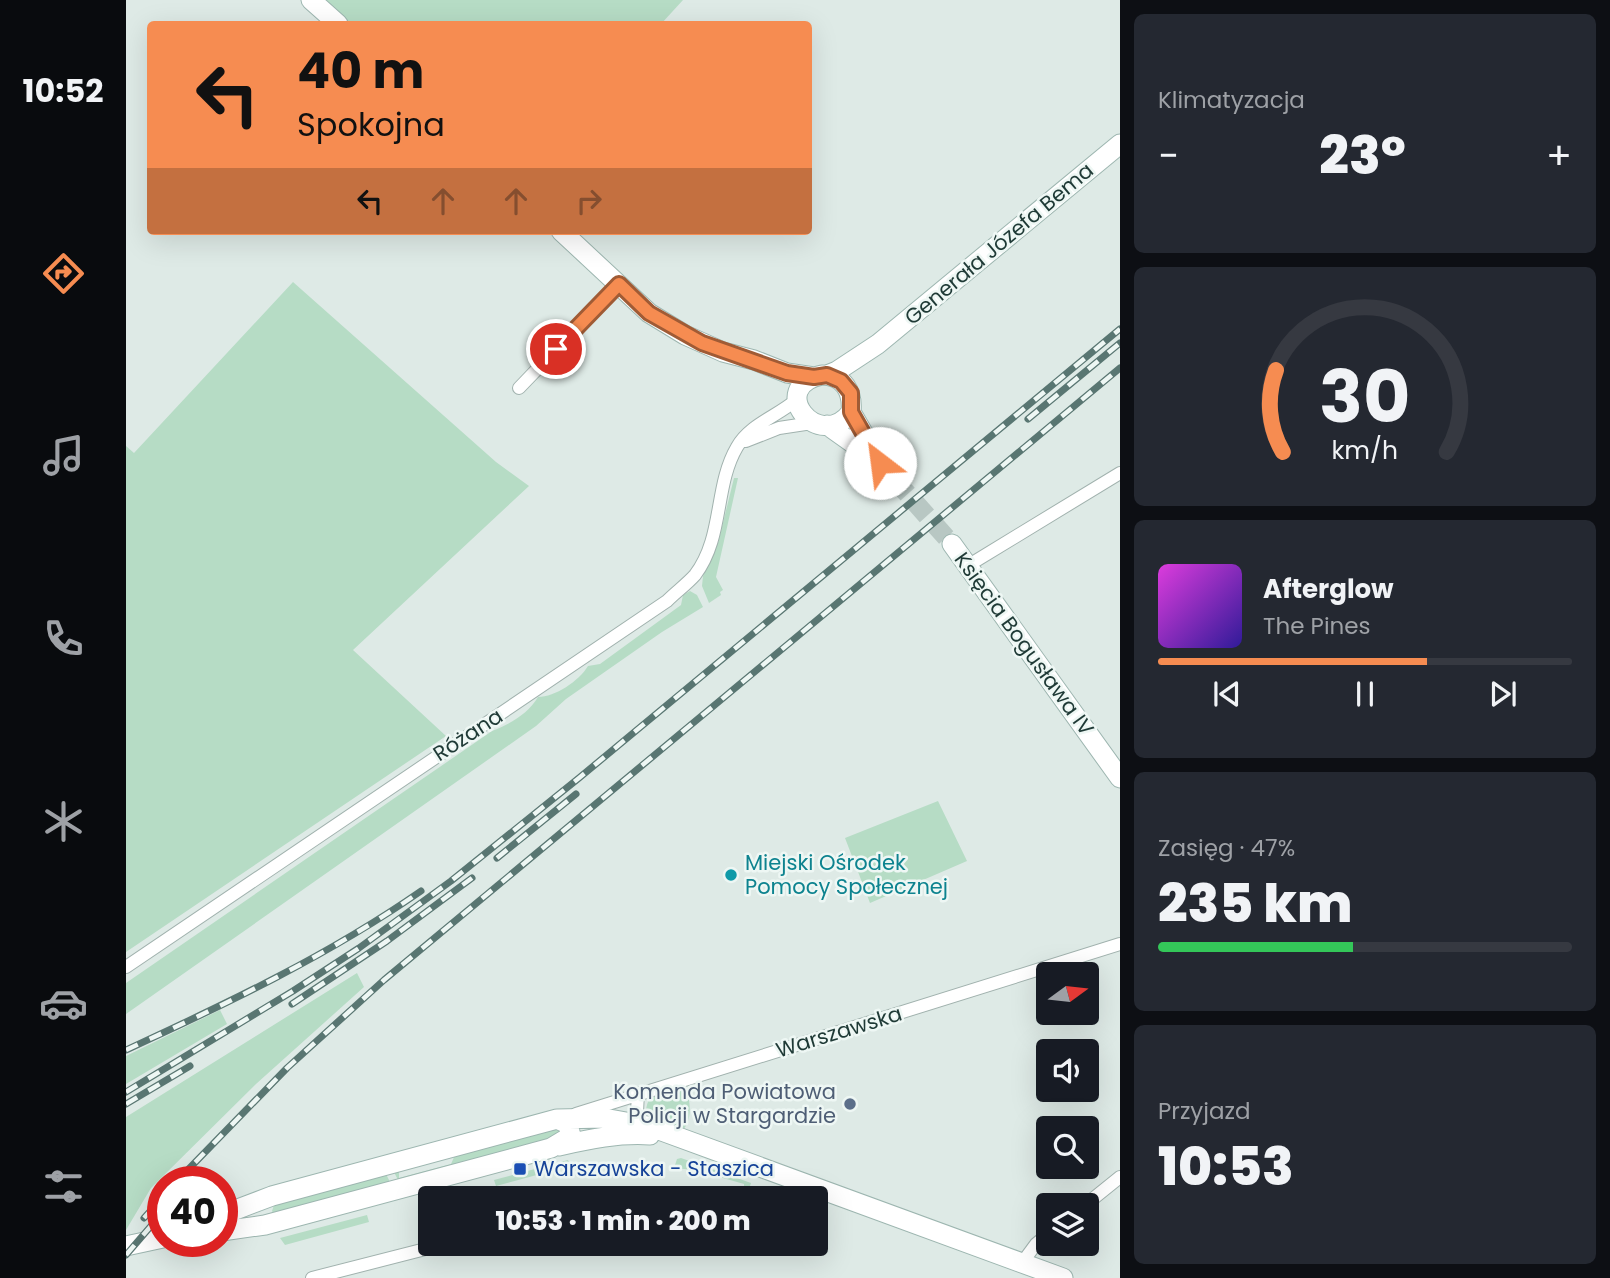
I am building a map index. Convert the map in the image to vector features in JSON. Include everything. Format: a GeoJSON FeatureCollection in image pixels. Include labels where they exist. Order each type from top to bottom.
{"type":"FeatureCollection","features":[{"type":"Feature","properties":{"kind":"main road"},"geometry":{"type":"LineString","coordinates":[[312,0],[335,21]]}},
{"type":"Feature","properties":{"kind":"main road","name":"Generała Józefa Bema"},"geometry":{"type":"LineString","coordinates":[[820,376],[837,371],[878,344],[1120,145]]}},
{"type":"Feature","properties":{"kind":"main road"},"geometry":{"type":"LineString","coordinates":[[565,235],[649,313],[685,335],[723,352],[750,370],[789,388],[797,398],[801,412],[880,463],[895,480]]}},
{"type":"Feature","properties":{"kind":"main road","name":"Generała Józefa Bema"},"geometry":{"type":"LineString","coordinates":[[851,402],[852,384],[878,344]]}},
{"type":"Feature","properties":{"kind":"main road"},"geometry":{"type":"LineString","coordinates":[[723,352],[787,373],[841,381],[880,463]]}},
{"type":"Feature","properties":{"kind":"main road"},"geometry":{"type":"LineString","coordinates":[[797,398],[805,382],[820,376]]}},
{"type":"Feature","properties":{"kind":"main road"},"geometry":{"type":"LineString","coordinates":[[820,424],[841,421],[851,402]]}},
{"type":"Feature","properties":{"kind":"main road","name":"Księcia Bogusława IV"},"geometry":{"type":"LineString","coordinates":[[952,544],[1120,778]]}},
{"type":"Feature","properties":{"kind":"main road"},"geometry":{"type":"LineString","coordinates":[[562,1118],[604,1118],[675,1137],[1063,1278]]}},
{"type":"Feature","properties":{"kind":"main road"},"geometry":{"type":"LineString","coordinates":[[551,1148],[571,1136],[568,1124],[562,1118]]}},
{"type":"Feature","properties":{"kind":"main road","name":"Warszawska"},"geometry":{"type":"LineString","coordinates":[[238,1209],[272,1196],[562,1118]]}},
{"type":"Feature","properties":{"kind":"main road"},"geometry":{"type":"LineString","coordinates":[[238,1229],[265,1225],[551,1148],[637,1129]]}},
{"type":"Feature","properties":{"kind":"main road"},"geometry":{"type":"LineString","coordinates":[[265,1225],[263,1205],[272,1196]]}},
{"type":"Feature","properties":{"kind":"main road"},"geometry":{"type":"LineString","coordinates":[[126,1246],[147,1241]]}},
{"type":"Feature","properties":{"kind":"street"},"geometry":{"type":"LineString","coordinates":[[519,387],[619,284]]}},
{"type":"Feature","properties":{"kind":"street","name":"Różana"},"geometry":{"type":"LineString","coordinates":[[126,967],[667,601],[695,575],[705,557],[715,528],[726,475],[737,447],[750,432],[797,398]]}},
{"type":"Feature","properties":{"kind":"street"},"geometry":{"type":"LineString","coordinates":[[737,447],[779,428],[820,424]]}},
{"type":"Feature","properties":{"kind":"street"},"geometry":{"type":"LineString","coordinates":[[969,565],[1120,473]]}},
{"type":"Feature","properties":{"kind":"street","name":"Warszawska"},"geometry":{"type":"LineString","coordinates":[[562,1118],[1120,944]]}},
{"type":"Feature","properties":{"kind":"street"},"geometry":{"type":"LineString","coordinates":[[637,1129],[638,1093]]}},
{"type":"Feature","properties":{"kind":"street"},"geometry":{"type":"LineString","coordinates":[[1099,1194],[1120,1177]]}},
{"type":"Feature","properties":{"kind":"street"},"geometry":{"type":"LineString","coordinates":[[1021,1263],[1036,1244]]}},
{"type":"Feature","properties":{"kind":"street"},"geometry":{"type":"LineString","coordinates":[[312,1278],[418,1251]]}},
{"type":"Feature","properties":{"kind":"green space"},"geometry":{"type":"Polygon","coordinates":[[[320,0],[683,0],[664,21],[343,21],[320,0]]]}},
{"type":"Feature","properties":{"kind":"green space"},"geometry":{"type":"Polygon","coordinates":[[[293,282],[496,462],[529,486],[353,650],[446,736],[126,952],[126,446],[134,453],[293,282]]]}},
{"type":"Feature","properties":{"kind":"green space"},"geometry":{"type":"Polygon","coordinates":[[[734,478],[738,478],[716,577],[723,590],[721,595],[709,603],[702,586],[703,576],[718,543],[734,478]]]}},
{"type":"Feature","properties":{"kind":"green space"},"geometry":{"type":"Polygon","coordinates":[[[690,591],[697,595],[703,607],[662,632],[566,699],[536,726],[126,1014],[126,983],[492,731],[518,718],[538,697],[559,691],[579,677],[588,666],[600,664],[681,605],[683,595],[690,591]]]}},
{"type":"Feature","properties":{"kind":"green space"},"geometry":{"type":"Polygon","coordinates":[[[938,801],[967,861],[870,903],[845,838],[938,801]]]}},
{"type":"Feature","properties":{"kind":"green space"},"geometry":{"type":"Polygon","coordinates":[[[357,973],[364,987],[256,1084],[173,1166],[147,1166],[147,1195],[126,1230],[126,1117],[357,973]]]}},
{"type":"Feature","properties":{"kind":"green space"},"geometry":{"type":"Polygon","coordinates":[[[220,1010],[227,1024],[126,1084],[126,1056],[220,1010]]]}},
{"type":"Feature","properties":{"kind":"green space"},"geometry":{"type":"Polygon","coordinates":[[[686,1087],[689,1115],[683,1130],[649,1116],[646,1111],[650,1099],[686,1087]]]}},
{"type":"Feature","properties":{"kind":"green space"},"geometry":{"type":"Polygon","coordinates":[[[559,1128],[561,1136],[399,1182],[394,1172],[399,1171],[399,1178],[451,1164],[455,1155],[559,1128]]]}},
{"type":"Feature","properties":{"kind":"green space"},"geometry":{"type":"Polygon","coordinates":[[[681,1158],[751,1183],[750,1186],[695,1170],[674,1168],[677,1159],[681,1158]]]}},
{"type":"Feature","properties":{"kind":"green space"},"geometry":{"type":"Polygon","coordinates":[[[568,1160],[570,1166],[496,1186],[494,1180],[568,1160]]]}},
{"type":"Feature","properties":{"kind":"green space"},"geometry":{"type":"Polygon","coordinates":[[[386,1174],[391,1184],[274,1214],[272,1211],[274,1205],[386,1174]]]}},
{"type":"Feature","properties":{"kind":"green space"},"geometry":{"type":"Polygon","coordinates":[[[367,1215],[369,1222],[285,1245],[280,1238],[367,1215]]]}},
{"type":"Feature","properties":{"kind":"tunnel"},"geometry":{"type":"LineString","coordinates":[[895,480],[952,544]]}},
{"type":"Feature","properties":{"kind":"railway"},"geometry":{"type":"LineString","coordinates":[[126,1092],[293,991],[359,948],[451,881],[1120,329]]}},
{"type":"Feature","properties":{"kind":"railway"},"geometry":{"type":"LineString","coordinates":[[1028,419],[1120,343]]}},
{"type":"Feature","properties":{"kind":"railway"},"geometry":{"type":"LineString","coordinates":[[192,1166],[287,1068],[384,980],[1120,368]]}},
{"type":"Feature","properties":{"kind":"railway"},"geometry":{"type":"LineString","coordinates":[[497,858],[576,794]]}},
{"type":"Feature","properties":{"kind":"railway"},"geometry":{"type":"LineString","coordinates":[[292,1004],[387,941],[472,878]]}},
{"type":"Feature","properties":{"kind":"railway"},"geometry":{"type":"LineString","coordinates":[[126,1050],[240,996],[314,957],[421,891]]}},
{"type":"Feature","properties":{"kind":"railway"},"geometry":{"type":"LineString","coordinates":[[126,1104],[190,1066]]}},
{"type":"Feature","properties":{"kind":"railway"},"geometry":{"type":"LineString","coordinates":[[144,1218],[147,1215]]}},
{"type":"Feature","properties":{"kind":"railway"},"geometry":{"type":"LineString","coordinates":[[126,1255],[147,1231]]}},
{"type":"Feature","properties":{"kind":"place","name":"Miejski Ośrodek Pomocy Społecznej"},"geometry":{"type":"Point","coordinates":[731,875]}},
{"type":"Feature","properties":{"kind":"place","name":"Komenda Powiatowa Policji w Stargardzie"},"geometry":{"type":"Point","coordinates":[850,1104]}},
{"type":"Feature","properties":{"kind":"place","name":"Warszawska - Staszica"},"geometry":{"type":"Point","coordinates":[520,1169]}},
{"type":"Feature","properties":{"kind":"route"},"geometry":{"type":"LineString","coordinates":[[556,349],[619,284],[649,313],[702,343],[787,373],[814,377],[827,375],[841,381],[851,393],[851,412],[880,463]]}}]}
